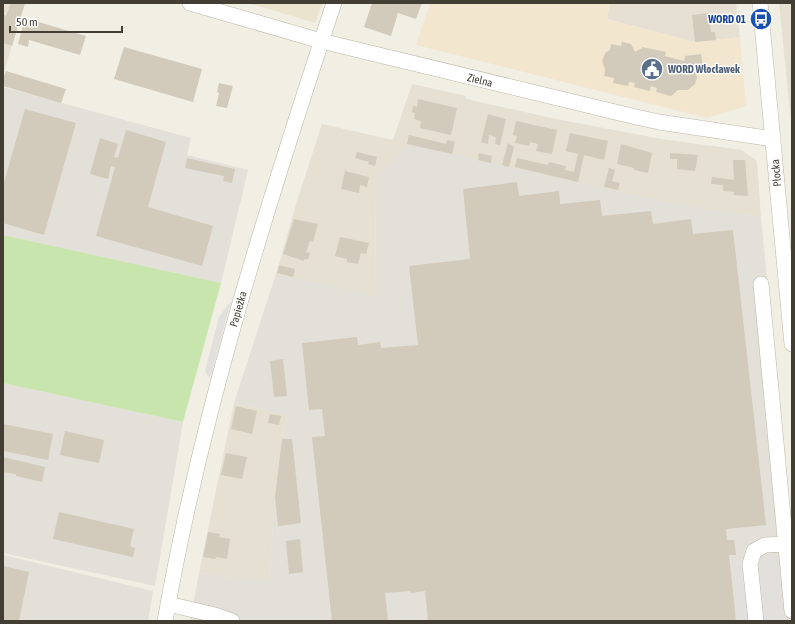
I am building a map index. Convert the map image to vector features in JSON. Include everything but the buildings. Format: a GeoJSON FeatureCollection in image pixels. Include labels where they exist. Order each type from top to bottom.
{"type":"FeatureCollection","features":[{"type":"Feature","properties":{"kind":"street","name":"Zielna"},"geometry":{"type":"LineString","coordinates":[[190,3],[321,41],[636,118],[773,139]]}},
{"type":"Feature","properties":{"kind":"street","name":"Papieżka"},"geometry":{"type":"LineString","coordinates":[[165,621],[185,518],[214,396],[265,215],[334,3]]}},
{"type":"Feature","properties":{"kind":"street","name":"Płocka"},"geometry":{"type":"LineString","coordinates":[[760,3],[792,344]]}},
{"type":"Feature","properties":{"kind":"street"},"geometry":{"type":"LineString","coordinates":[[761,284],[792,611]]}},
{"type":"Feature","properties":{"kind":"street"},"geometry":{"type":"LineString","coordinates":[[756,621],[750,564],[754,552],[765,545],[786,544]]}},
{"type":"Feature","properties":{"kind":"street"},"geometry":{"type":"LineString","coordinates":[[168,604],[215,615],[232,621]]}},
{"type":"Feature","properties":{"kind":"shaded area"},"geometry":{"type":"Polygon","coordinates":[[[3,3],[25,3],[3,75],[3,3]]]}},
{"type":"Feature","properties":{"kind":"shaded area"},"geometry":{"type":"Polygon","coordinates":[[[248,3],[322,3],[315,23],[248,3]]]}},
{"type":"Feature","properties":{"kind":"shaded area"},"geometry":{"type":"Polygon","coordinates":[[[430,3],[610,3],[607,19],[695,42],[740,37],[746,106],[707,118],[416,45],[430,3]]]}},
{"type":"Feature","properties":{"kind":"shaded area"},"geometry":{"type":"Polygon","coordinates":[[[610,3],[736,3],[740,37],[695,42],[607,19],[610,3]]]}},
{"type":"Feature","properties":{"kind":"shaded area"},"geometry":{"type":"Polygon","coordinates":[[[779,3],[792,3],[792,131],[779,3]]]}},
{"type":"Feature","properties":{"kind":"shaded area"},"geometry":{"type":"Polygon","coordinates":[[[412,84],[466,96],[466,99],[556,119],[661,139],[742,150],[757,161],[761,217],[674,204],[375,178],[376,297],[276,274],[296,204],[322,124],[393,140],[412,84]]]}},
{"type":"Feature","properties":{"kind":"shaded area"},"geometry":{"type":"Polygon","coordinates":[[[3,87],[191,138],[187,155],[248,170],[221,283],[3,235],[3,87]]]}},
{"type":"Feature","properties":{"kind":"shaded area"},"geometry":{"type":"Polygon","coordinates":[[[409,144],[674,204],[761,217],[792,543],[792,621],[190,621],[199,573],[269,582],[275,497],[286,415],[234,403],[276,274],[376,296],[375,178],[409,144]]]}},
{"type":"Feature","properties":{"kind":"shaded area"},"geometry":{"type":"Polygon","coordinates":[[[231,301],[210,379],[205,371],[219,317],[231,301]]]}},
{"type":"Feature","properties":{"kind":"shaded area"},"geometry":{"type":"Polygon","coordinates":[[[3,383],[183,422],[155,586],[3,553],[3,383]]]}},
{"type":"Feature","properties":{"kind":"shaded area"},"geometry":{"type":"Polygon","coordinates":[[[234,403],[286,415],[275,497],[269,582],[199,573],[234,403]]]}},
{"type":"Feature","properties":{"kind":"shaded area"},"geometry":{"type":"Polygon","coordinates":[[[3,555],[153,591],[148,621],[3,621],[3,555]]]}},
{"type":"Feature","properties":{"kind":"shaded area"},"geometry":{"type":"Polygon","coordinates":[[[776,556],[783,621],[740,621],[734,561],[776,556]]]}},
{"type":"Feature","properties":{"kind":"green space"},"geometry":{"type":"Polygon","coordinates":[[[3,235],[221,283],[183,422],[3,383],[3,235]]]}},
{"type":"Feature","properties":{"kind":"place","name":"WORD 01"},"geometry":{"type":"Point","coordinates":[761,19]}},
{"type":"Feature","properties":{"kind":"place","name":"WORD Włocławek"},"geometry":{"type":"Point","coordinates":[652,69]}}]}
